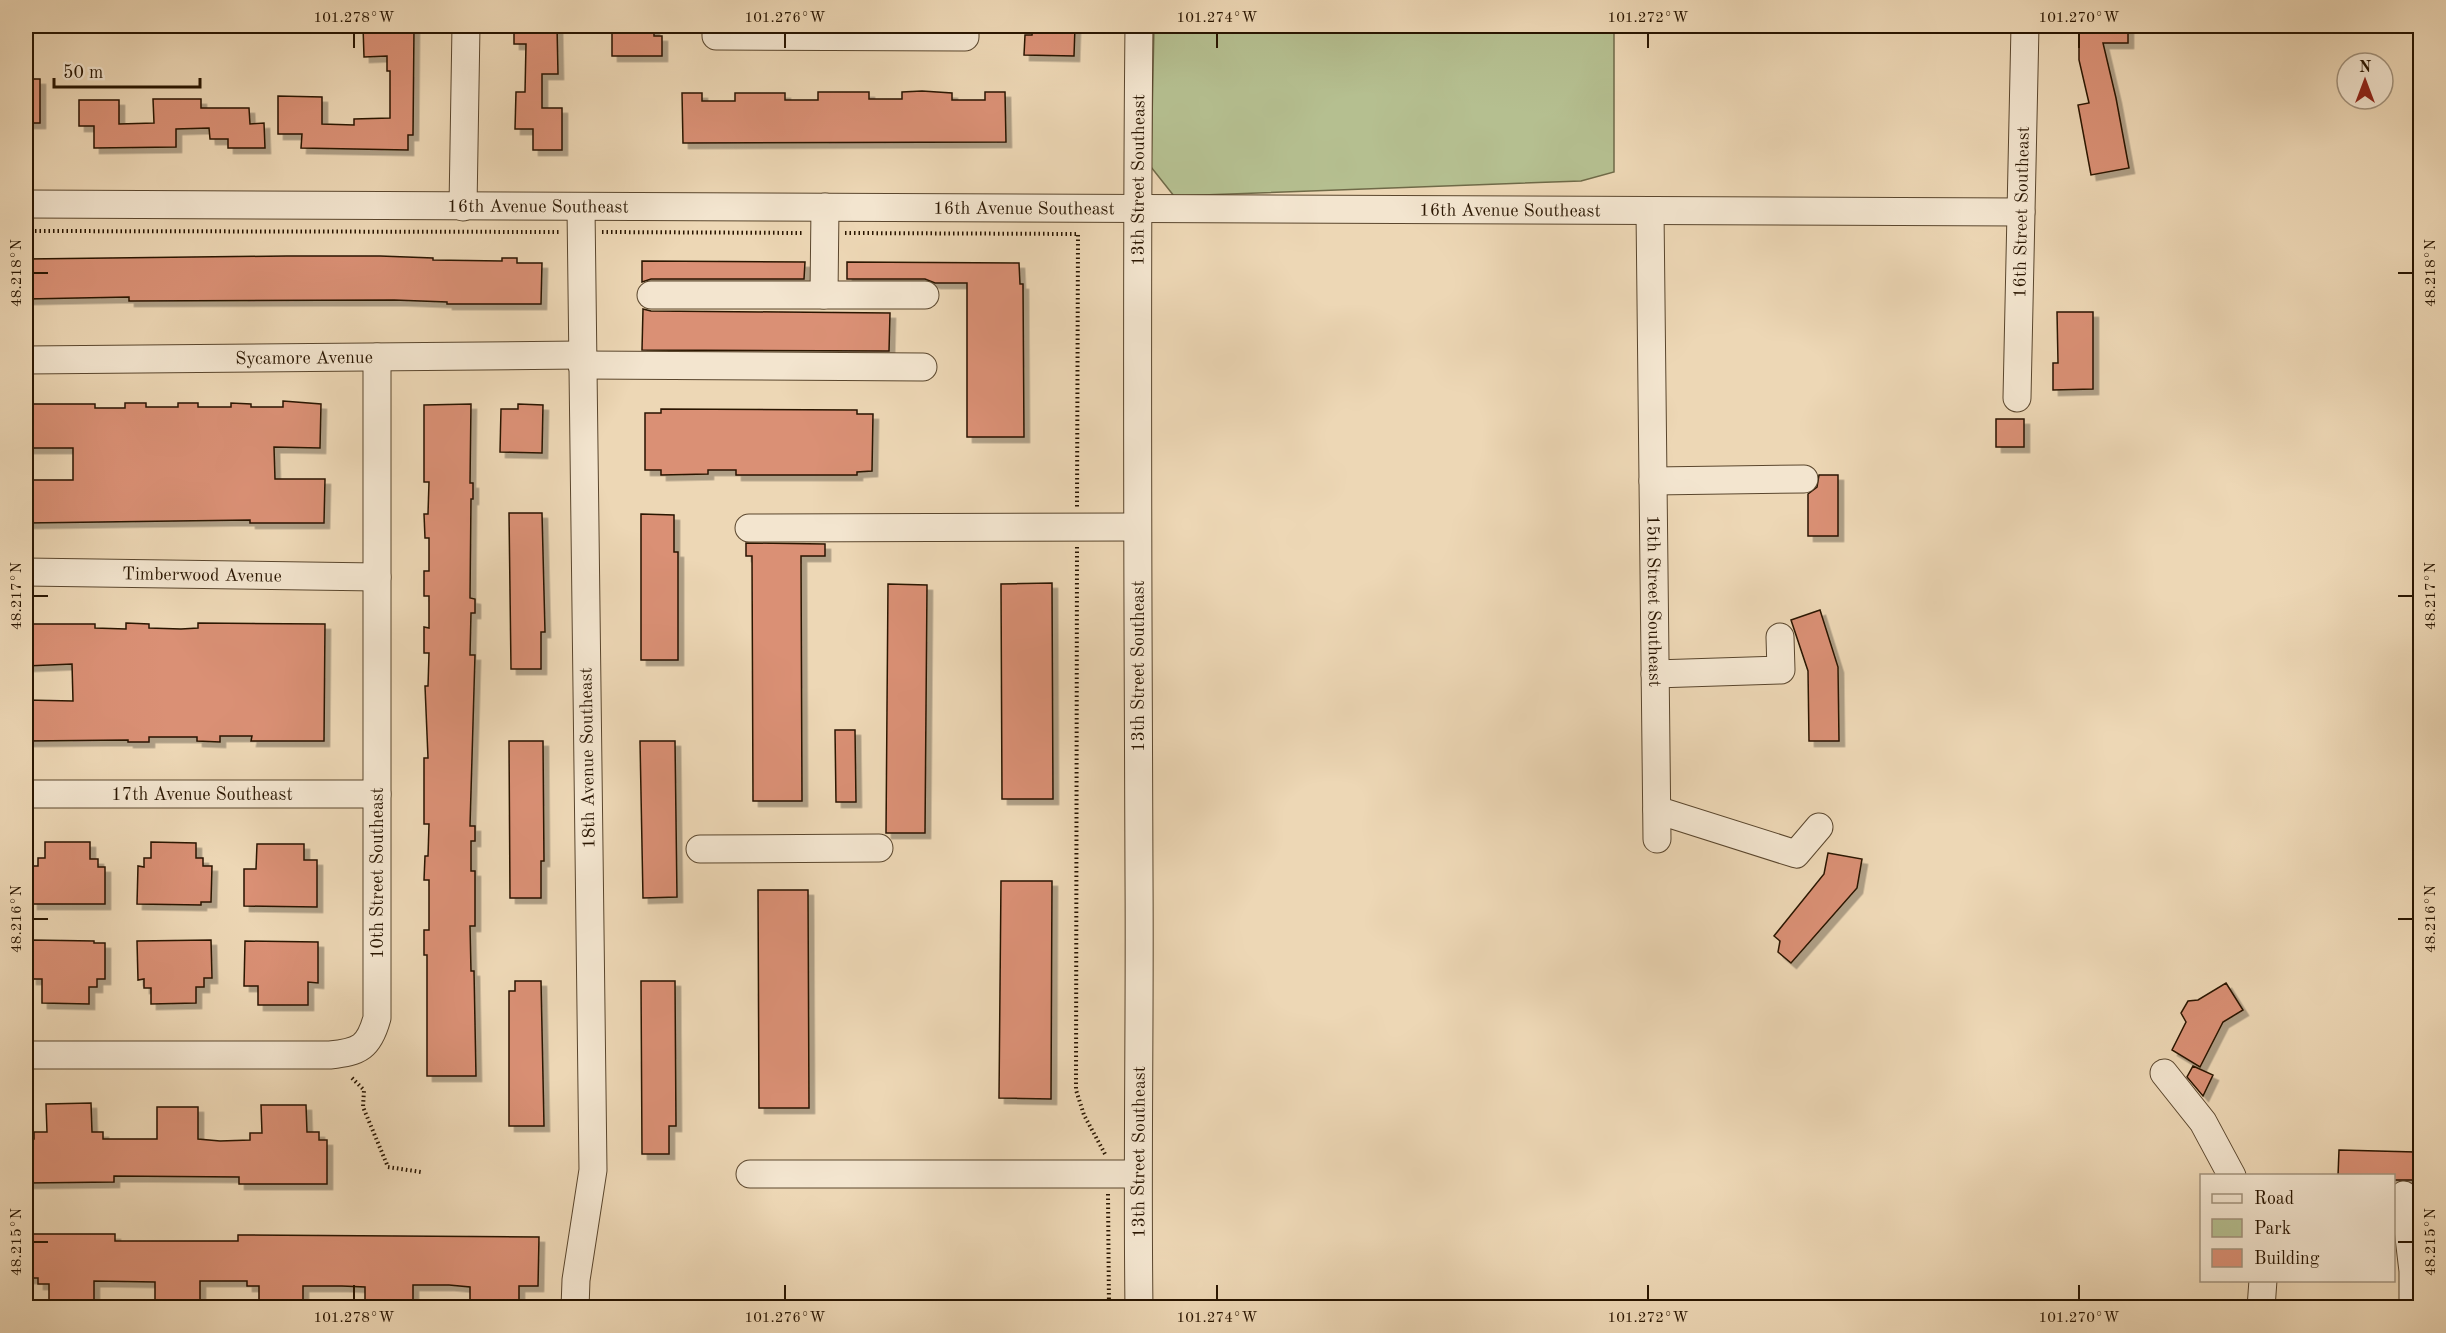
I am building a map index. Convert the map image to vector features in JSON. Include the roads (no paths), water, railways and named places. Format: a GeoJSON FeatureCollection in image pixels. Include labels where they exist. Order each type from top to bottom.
{"type":"FeatureCollection","features":[{"type":"Feature","properties":{"kind":"street"},"geometry":{"type":"LineString","coordinates":[[464,207],[466,26]]}},
{"type":"Feature","properties":{"kind":"street"},"geometry":{"type":"LineString","coordinates":[[716,26],[716,36],[965,31]]}},
{"type":"Feature","properties":{"kind":"street","name":"13th Street Southeast"},"geometry":{"type":"LineString","coordinates":[[1139,26],[1136,210],[1139,1308]]}},
{"type":"Feature","properties":{"kind":"street","name":"16th Street Southeast"},"geometry":{"type":"LineString","coordinates":[[2017,398],[2025,26]]}},
{"type":"Feature","properties":{"kind":"street","name":"16th Avenue Southeast"},"geometry":{"type":"LineString","coordinates":[[26,204],[464,207],[581,220],[825,220],[1136,210],[2021,212]]}},
{"type":"Feature","properties":{"kind":"street","name":"15th Street Southeast"},"geometry":{"type":"LineString","coordinates":[[1650,211],[1657,810]]}},
{"type":"Feature","properties":{"kind":"street","name":"18th Avenue Southeast"},"geometry":{"type":"LineString","coordinates":[[575,1308],[576,1280],[593,1170],[581,220]]}},
{"type":"Feature","properties":{"kind":"street"},"geometry":{"type":"LineString","coordinates":[[824,295],[825,220]]}},
{"type":"Feature","properties":{"kind":"street"},"geometry":{"type":"LineString","coordinates":[[651,295],[925,295]]}},
{"type":"Feature","properties":{"kind":"street","name":"Sycamore Avenue"},"geometry":{"type":"LineString","coordinates":[[26,360],[377,357],[923,367]]}},
{"type":"Feature","properties":{"kind":"street","name":"10th Street Southeast"},"geometry":{"type":"LineString","coordinates":[[26,1055],[330,1055],[348,1053],[362,1047],[372,1036],[376,1018],[377,357]]}},
{"type":"Feature","properties":{"kind":"street"},"geometry":{"type":"LineString","coordinates":[[1653,481],[1804,479]]}},
{"type":"Feature","properties":{"kind":"street"},"geometry":{"type":"LineString","coordinates":[[749,528],[1137,527]]}},
{"type":"Feature","properties":{"kind":"street","name":"Timberwood Avenue"},"geometry":{"type":"LineString","coordinates":[[26,572],[377,578]]}},
{"type":"Feature","properties":{"kind":"street"},"geometry":{"type":"LineString","coordinates":[[1655,674],[1781,670],[1780,637]]}},
{"type":"Feature","properties":{"kind":"street","name":"17th Avenue Southeast"},"geometry":{"type":"LineString","coordinates":[[26,794],[377,794]]}},
{"type":"Feature","properties":{"kind":"street"},"geometry":{"type":"LineString","coordinates":[[1657,839],[1657,810],[1796,854],[1819,827]]}},
{"type":"Feature","properties":{"kind":"street"},"geometry":{"type":"LineString","coordinates":[[700,849],[879,848]]}},
{"type":"Feature","properties":{"kind":"street"},"geometry":{"type":"LineString","coordinates":[[2163,1073],[2203,1122],[2231,1174]]}},
{"type":"Feature","properties":{"kind":"street"},"geometry":{"type":"LineString","coordinates":[[750,1174],[1137,1174]]}},
{"type":"Feature","properties":{"kind":"street"},"geometry":{"type":"LineString","coordinates":[[2404,1195],[2413,1271],[2413,1308]]}},
{"type":"Feature","properties":{"kind":"street"},"geometry":{"type":"LineString","coordinates":[[2261,1308],[2263,1282]]}}]}
